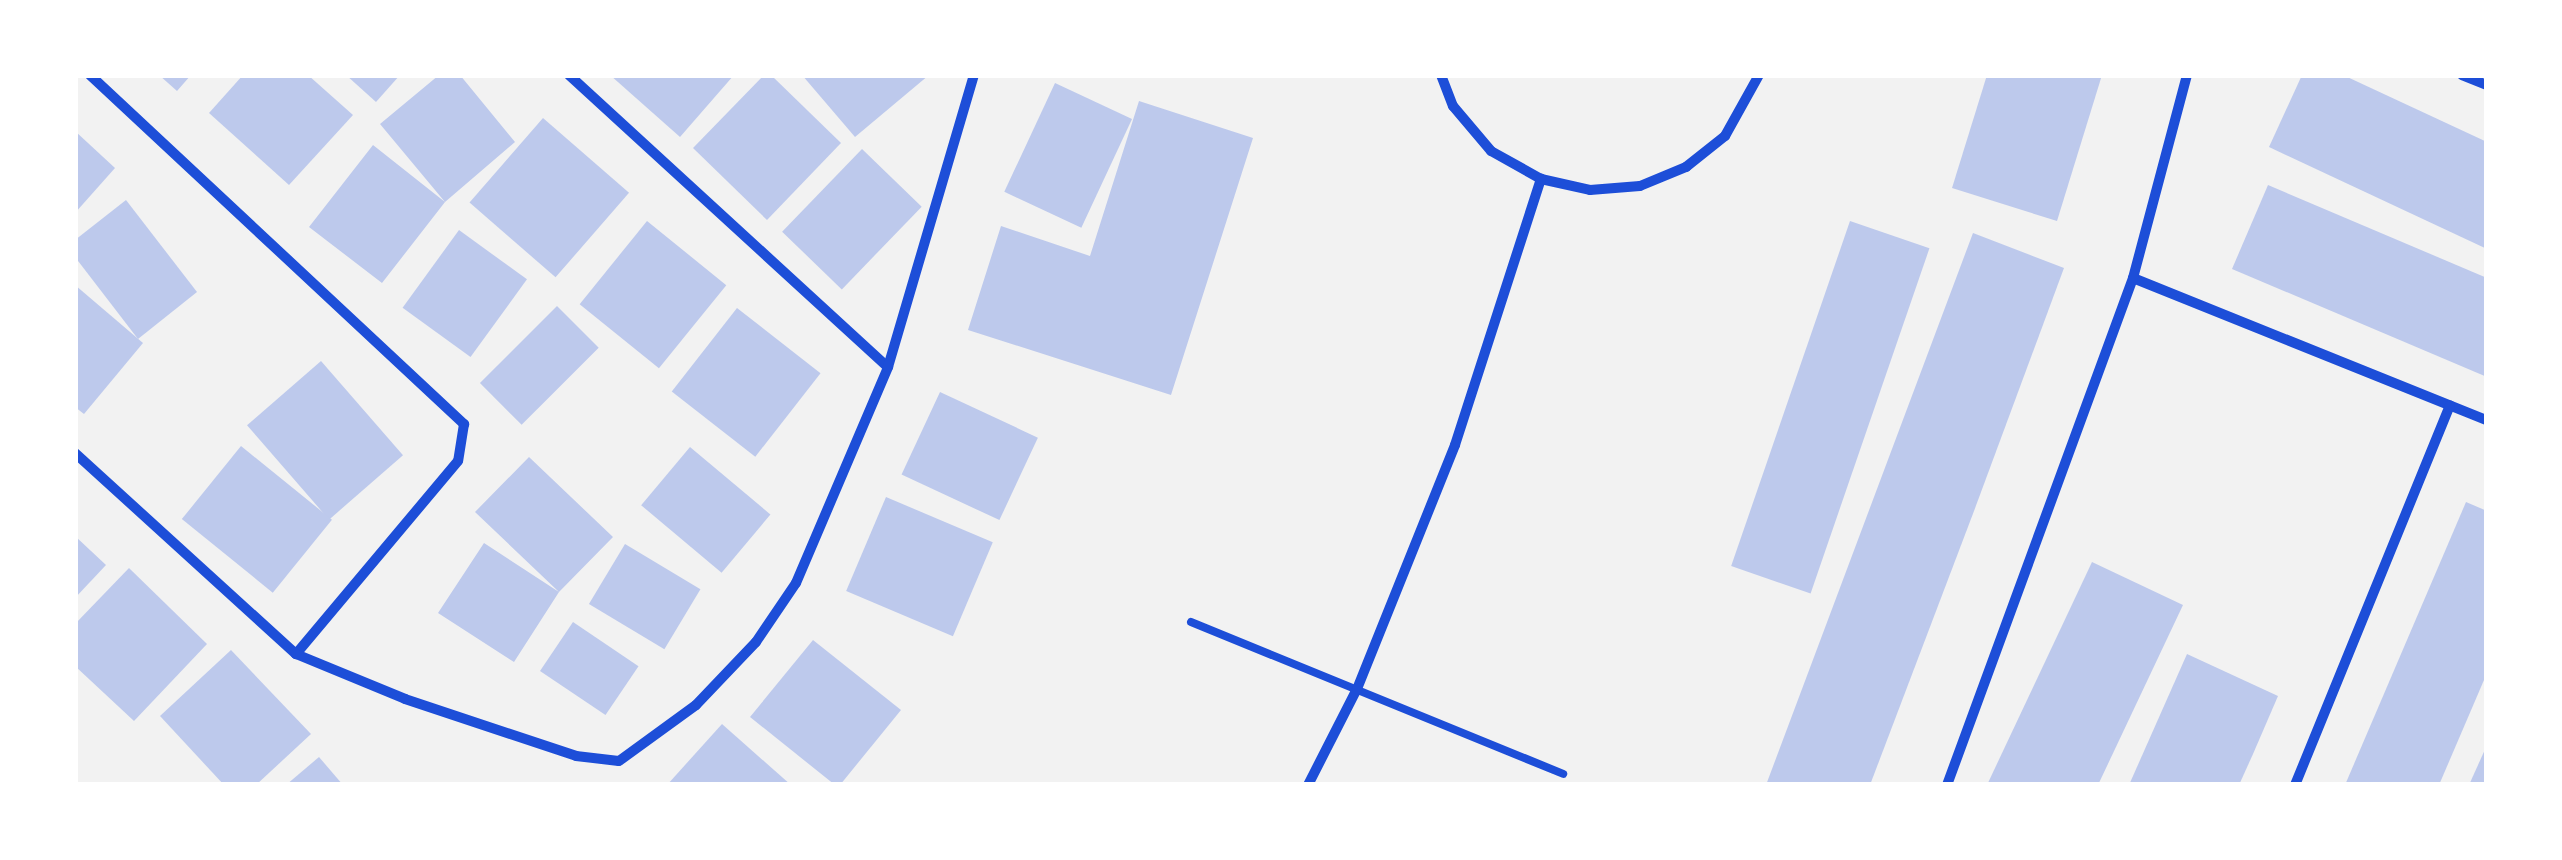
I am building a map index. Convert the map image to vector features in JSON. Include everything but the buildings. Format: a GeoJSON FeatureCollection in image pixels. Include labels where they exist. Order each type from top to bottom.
{"type":"FeatureCollection","features":[{"type":"Feature","properties":{"kind":"street"},"geometry":{"type":"LineString","coordinates":[[90,75],[464,424],[458,462],[296,654]]}},
{"type":"Feature","properties":{"kind":"street"},"geometry":{"type":"LineString","coordinates":[[569,75],[888,367]]}},
{"type":"Feature","properties":{"kind":"street"},"geometry":{"type":"LineString","coordinates":[[75,454],[296,654],[404,699],[576,756],[619,761],[696,705],[756,642],[796,583],[888,367],[974,75]]}},
{"type":"Feature","properties":{"kind":"street"},"geometry":{"type":"LineString","coordinates":[[1441,75],[1452,106],[1491,151],[1541,179],[1590,190],[1640,186],[1686,167],[1725,136],[1756,87],[1759,75]]}},
{"type":"Feature","properties":{"kind":"street"},"geometry":{"type":"LineString","coordinates":[[1947,785],[2134,278],[2187,75]]}},
{"type":"Feature","properties":{"kind":"street"},"geometry":{"type":"LineString","coordinates":[[2462,75],[2487,85]]}},
{"type":"Feature","properties":{"kind":"street"},"geometry":{"type":"LineString","coordinates":[[1308,785],[1357,689],[1455,445],[1541,179]]}},
{"type":"Feature","properties":{"kind":"street"},"geometry":{"type":"LineString","coordinates":[[2134,278],[2487,420]]}},
{"type":"Feature","properties":{"kind":"street"},"geometry":{"type":"LineString","coordinates":[[2295,785],[2450,405]]}},
{"type":"Feature","properties":{"kind":"lane"},"geometry":{"type":"LineString","coordinates":[[1191,622],[1562,774]]}}]}
